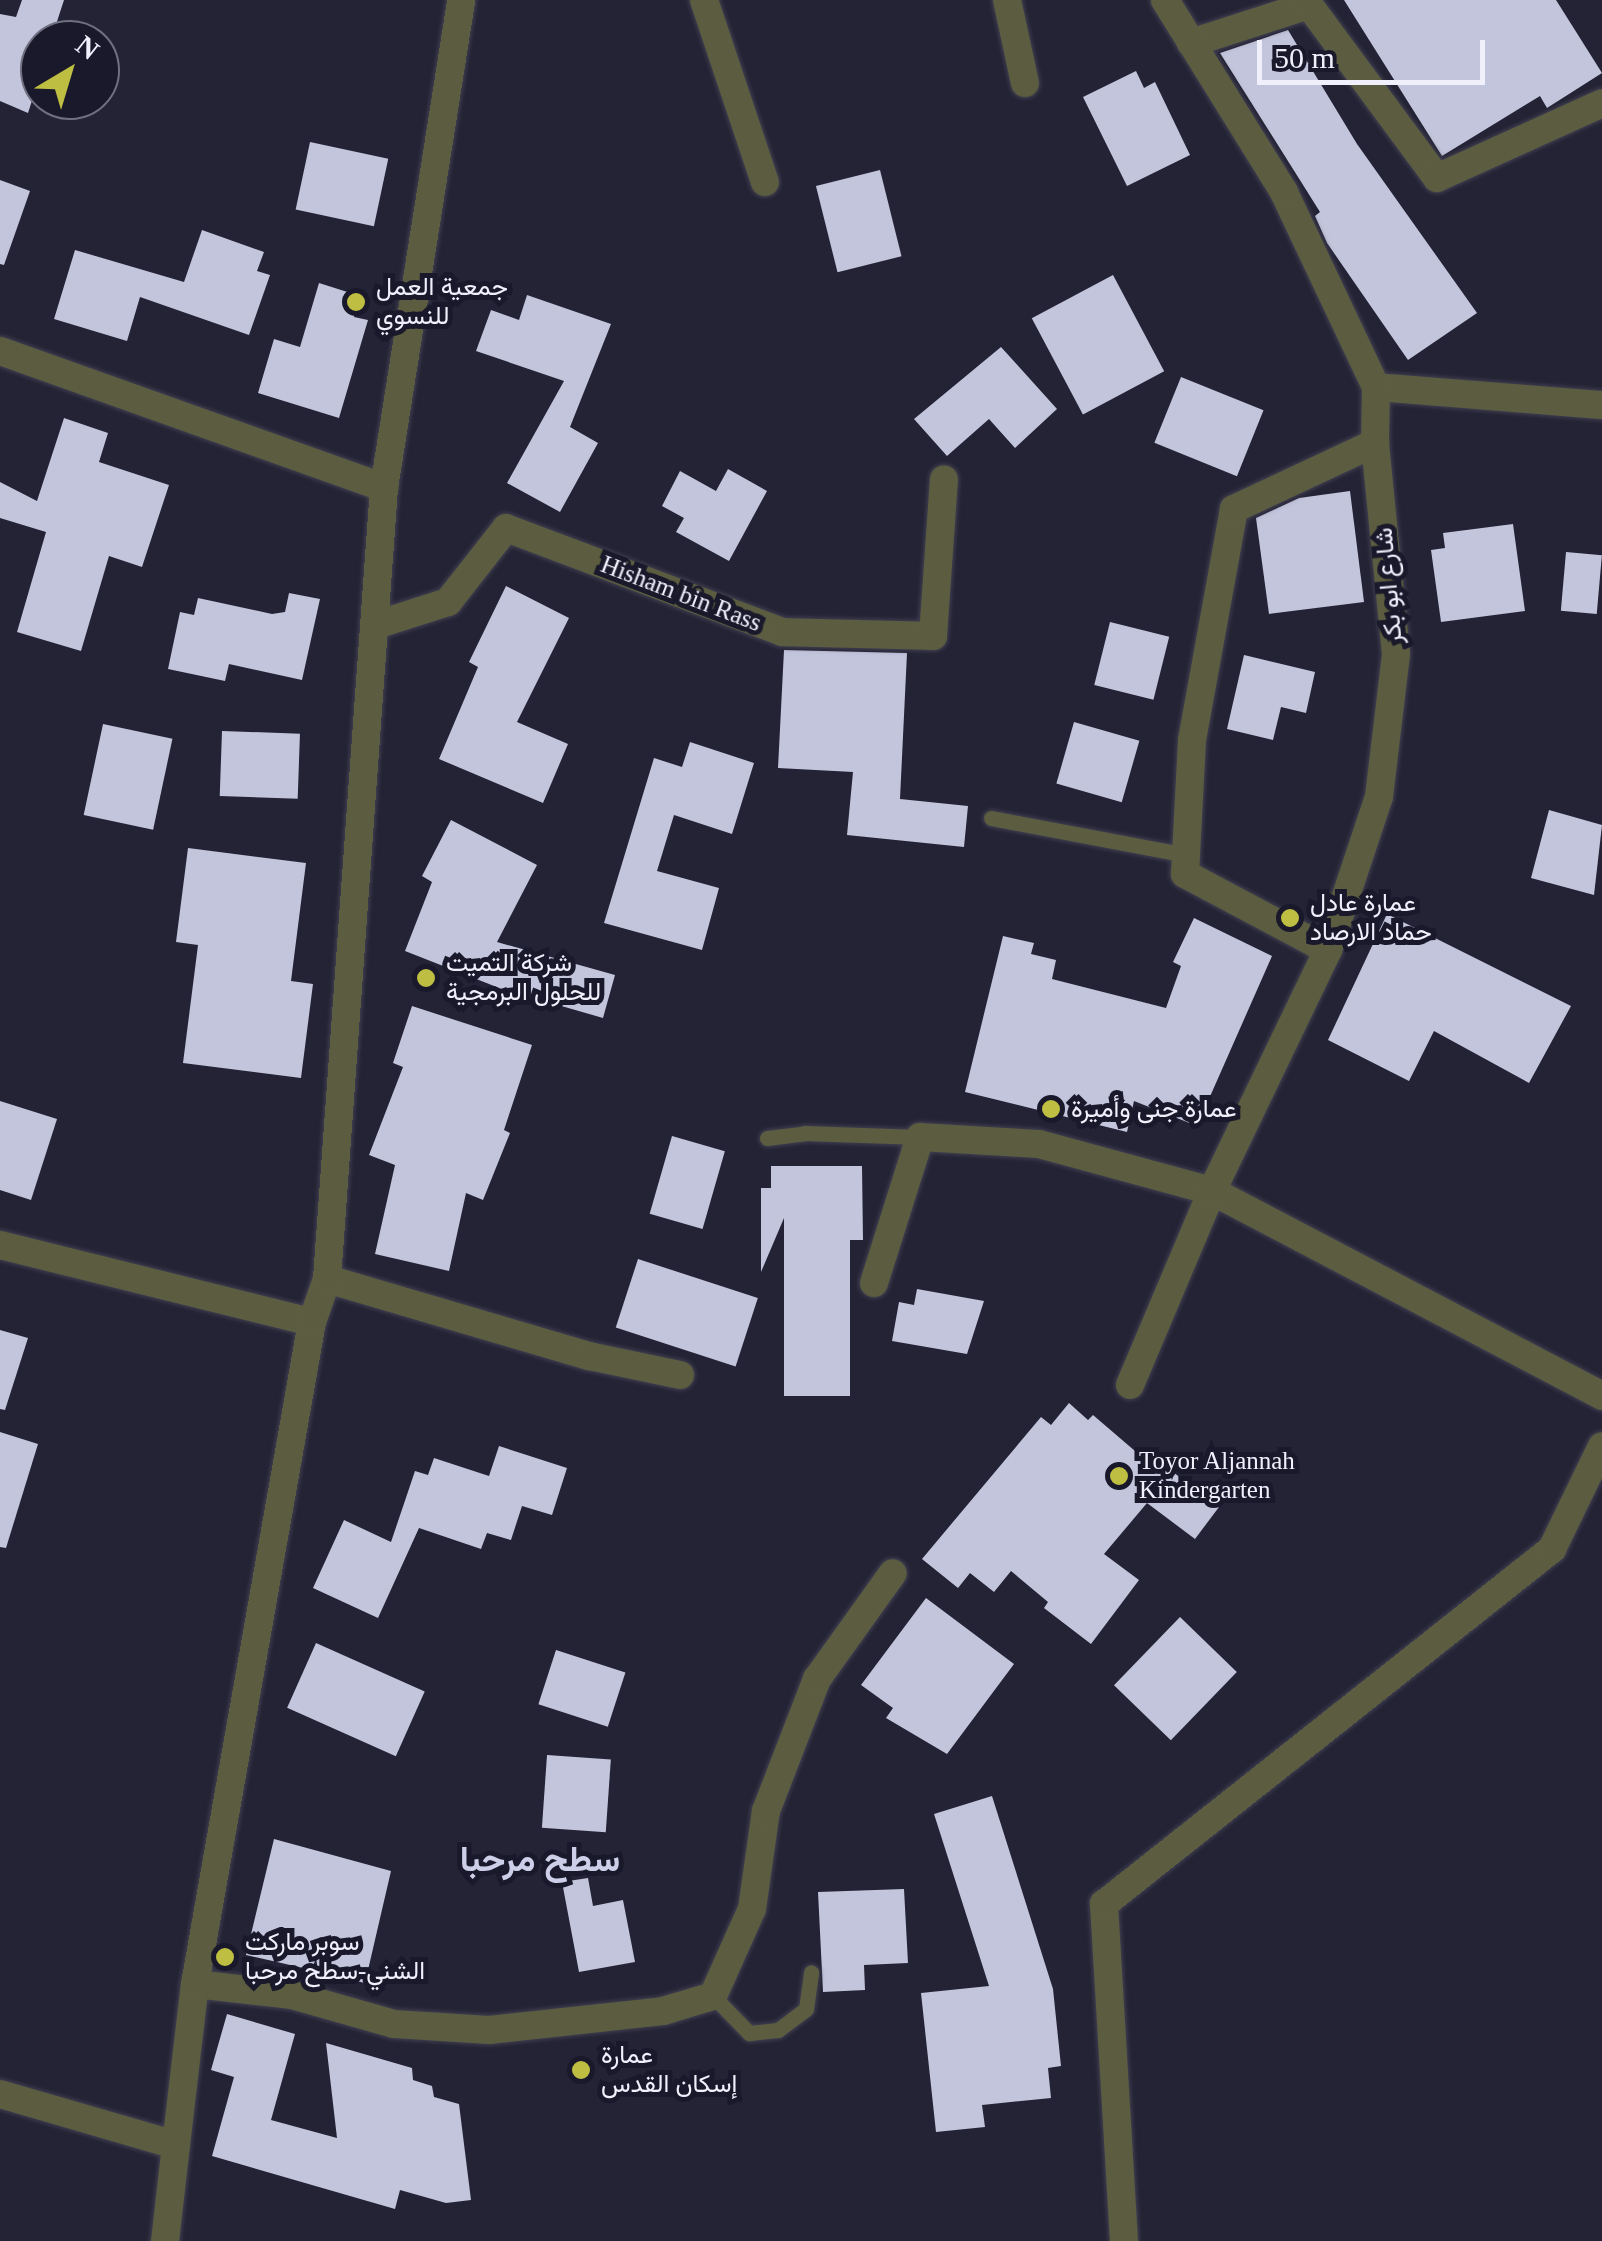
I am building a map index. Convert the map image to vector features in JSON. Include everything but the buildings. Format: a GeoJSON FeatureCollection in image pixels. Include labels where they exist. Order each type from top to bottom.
{"type":"FeatureCollection","features":[{"type":"Feature","properties":{"kind":"street"},"geometry":{"type":"LineString","coordinates":[[704,0],[764,182]]}},
{"type":"Feature","properties":{"kind":"street"},"geometry":{"type":"LineString","coordinates":[[1008,0],[1025,83]]}},
{"type":"Feature","properties":{"kind":"street","name":"شارع ابو بكر"},"geometry":{"type":"LineString","coordinates":[[1130,1385],[1212,1191],[1328,950],[1379,797],[1396,654],[1375,443],[1376,386],[1284,192],[1166,0]]}},
{"type":"Feature","properties":{"kind":"street"},"geometry":{"type":"LineString","coordinates":[[165,2241],[195,1984],[312,1322],[326,1279],[384,488],[470,3]]}},
{"type":"Feature","properties":{"kind":"street"},"geometry":{"type":"LineString","coordinates":[[1191,43],[1309,5],[1436,178],[1602,103]]}},
{"type":"Feature","properties":{"kind":"street"},"geometry":{"type":"LineString","coordinates":[[0,350],[384,488]]}},
{"type":"Feature","properties":{"kind":"street"},"geometry":{"type":"LineString","coordinates":[[1376,386],[1602,405]]}},
{"type":"Feature","properties":{"kind":"street"},"geometry":{"type":"LineString","coordinates":[[1328,950],[1185,874],[1192,740],[1234,509],[1375,443]]}},
{"type":"Feature","properties":{"kind":"street","name":"Hisham bin Rass"},"geometry":{"type":"LineString","coordinates":[[376,625],[448,602],[506,528],[782,632],[933,636],[944,479]]}},
{"type":"Feature","properties":{"kind":"street"},"geometry":{"type":"LineString","coordinates":[[874,1283],[920,1137],[1039,1144],[1212,1191],[1602,1396]]}},
{"type":"Feature","properties":{"kind":"street"},"geometry":{"type":"LineString","coordinates":[[0,1246],[312,1322]]}},
{"type":"Feature","properties":{"kind":"street"},"geometry":{"type":"LineString","coordinates":[[326,1279],[589,1356],[680,1375]]}},
{"type":"Feature","properties":{"kind":"street"},"geometry":{"type":"LineString","coordinates":[[1124,2241],[1104,1904],[1552,1549],[1602,1446]]}},
{"type":"Feature","properties":{"kind":"street"},"geometry":{"type":"LineString","coordinates":[[195,1984],[292,1995],[394,2024],[488,2030],[664,2011],[713,1996],[752,1909],[766,1811],[817,1679],[893,1573]]}},
{"type":"Feature","properties":{"kind":"street"},"geometry":{"type":"LineString","coordinates":[[0,2094],[176,2145]]}},
{"type":"Feature","properties":{"kind":"lane"},"geometry":{"type":"LineString","coordinates":[[991,818],[1186,855]]}},
{"type":"Feature","properties":{"kind":"lane"},"geometry":{"type":"LineString","coordinates":[[766,1138],[804,1133],[920,1137]]}},
{"type":"Feature","properties":{"kind":"lane"},"geometry":{"type":"LineString","coordinates":[[713,1996],[749,2033],[778,2030],[806,2009],[811,1972]]}},
{"type":"Feature","properties":{"kind":"place","name":"جمعية العمل للنسوي"},"geometry":{"type":"Point","coordinates":[356,302]}},
{"type":"Feature","properties":{"kind":"place","name":"عمارة عادل حماد الارصاد"},"geometry":{"type":"Point","coordinates":[1290,918]}},
{"type":"Feature","properties":{"kind":"place","name":"شركة التميت للحلول البرمجية"},"geometry":{"type":"Point","coordinates":[426,978]}},
{"type":"Feature","properties":{"kind":"place","name":"عمارة جنى وأميرة"},"geometry":{"type":"Point","coordinates":[1051,1109]}},
{"type":"Feature","properties":{"kind":"place","name":"Toyor Aljannah Kindergarten"},"geometry":{"type":"Point","coordinates":[1119,1476]}},
{"type":"Feature","properties":{"kind":"place","name":"سوبر ماركت الشني-سطح مرحبا"},"geometry":{"type":"Point","coordinates":[225,1957]}},
{"type":"Feature","properties":{"kind":"place","name":"عمارة إسكان القدس"},"geometry":{"type":"Point","coordinates":[581,2070]}},
{"type":"Feature","properties":{"kind":"district","name":"سطح مرحبا"},"geometry":{"type":"Point","coordinates":[540,1860]}}]}
